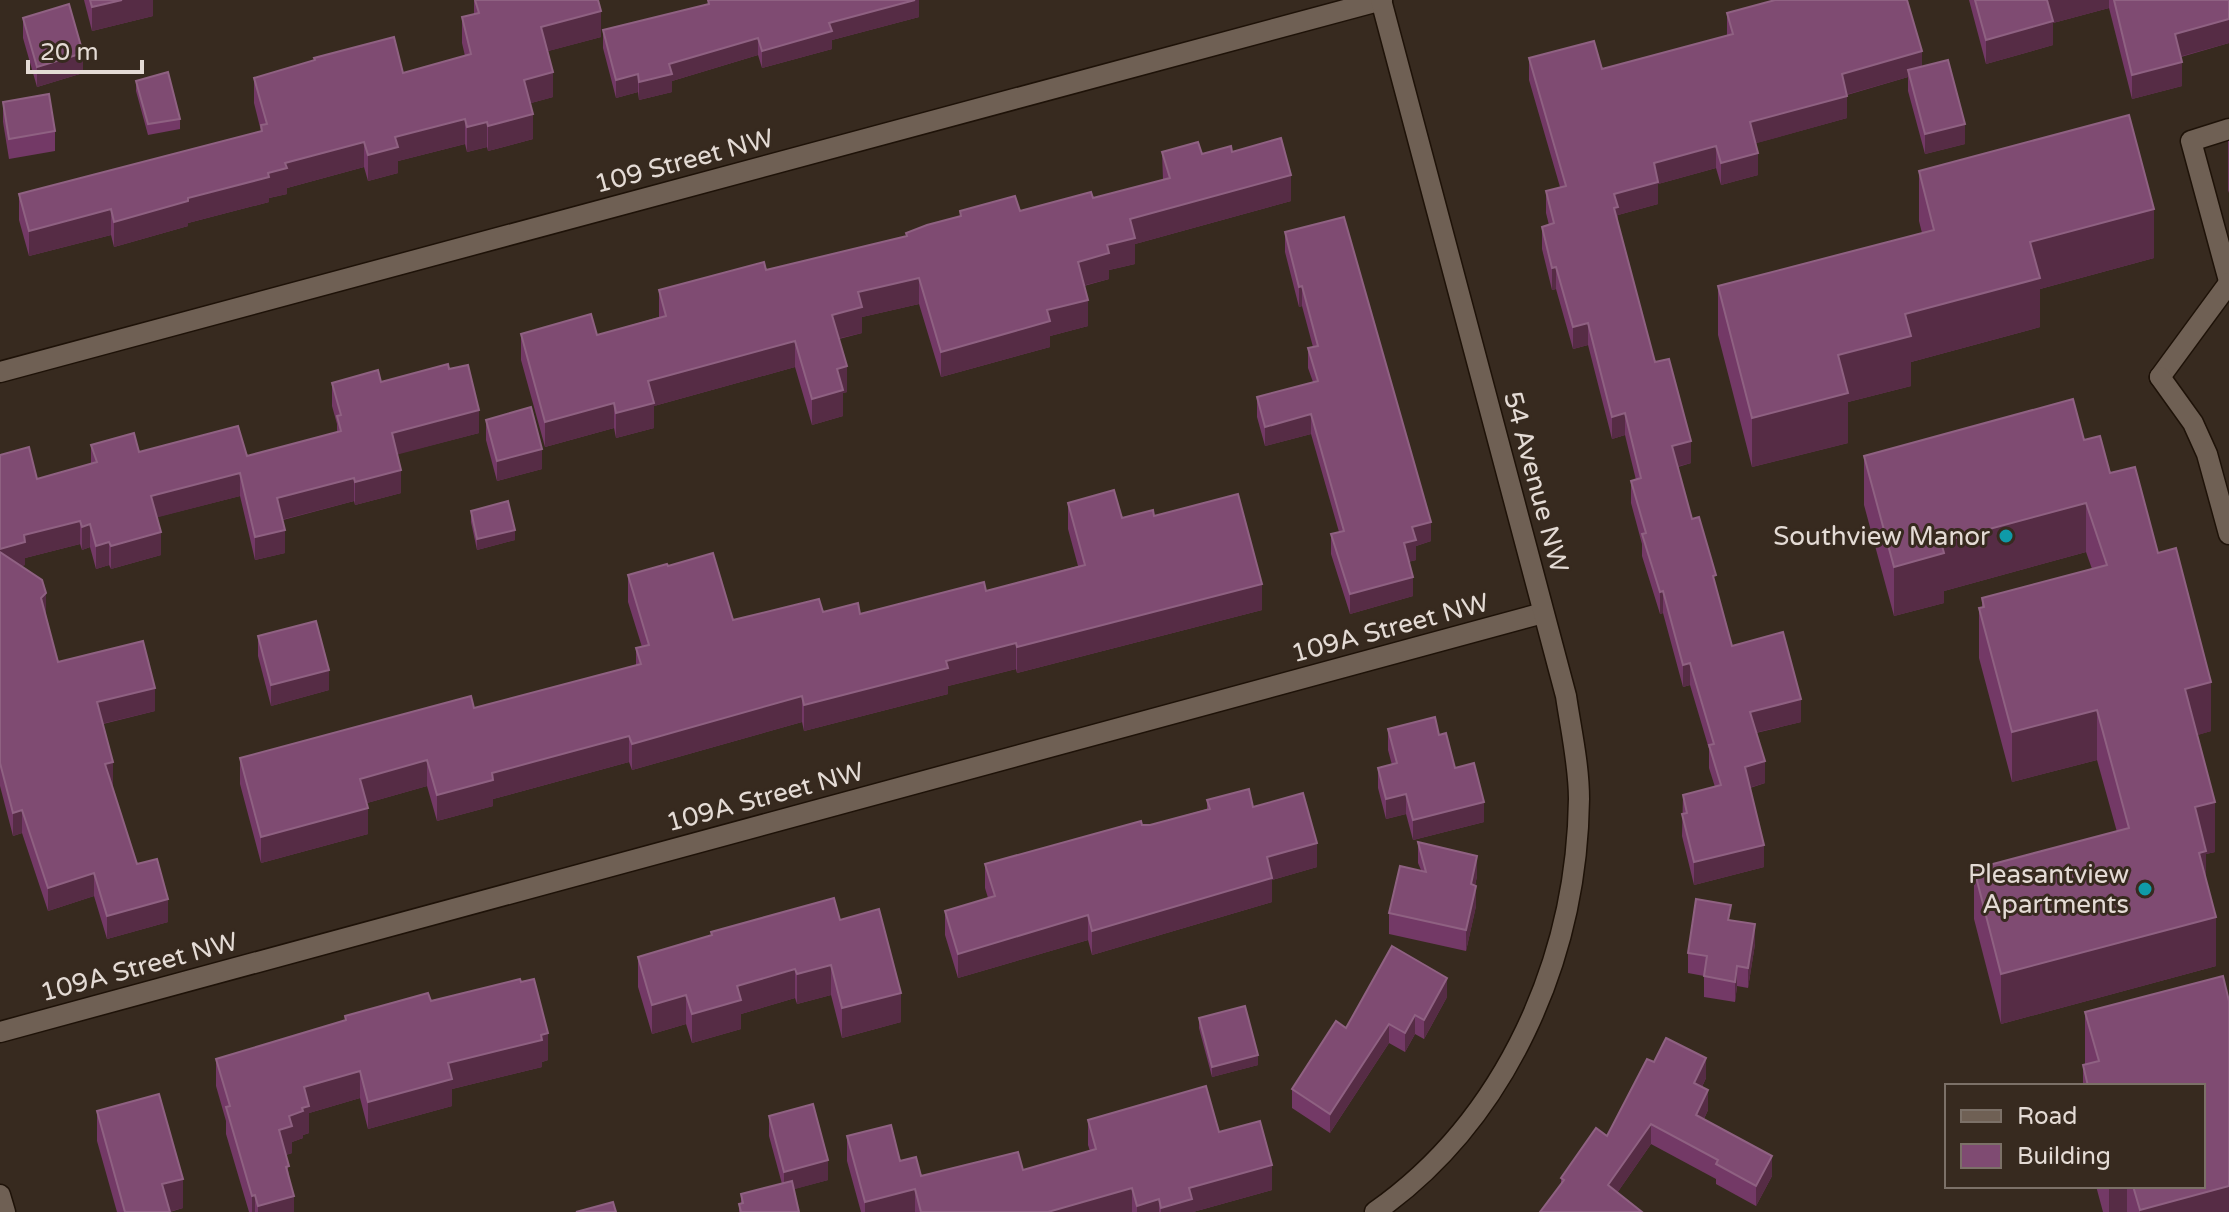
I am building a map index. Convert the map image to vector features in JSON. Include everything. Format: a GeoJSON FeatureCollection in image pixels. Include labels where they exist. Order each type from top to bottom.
{"type":"FeatureCollection","features":[{"type":"Feature","properties":{"kind":"street","name":"109 Street NW"},"geometry":{"type":"LineString","coordinates":[[0,372],[1381,0]]}},
{"type":"Feature","properties":{"kind":"street","name":"54 Avenue NW"},"geometry":{"type":"LineString","coordinates":[[1375,1212],[1433,1163],[1477,1110],[1515,1053],[1547,983],[1564,923],[1575,869],[1579,796],[1566,696],[1381,0]]}},
{"type":"Feature","properties":{"kind":"street"},"geometry":{"type":"LineString","coordinates":[[2229,129],[2191,141],[2229,282],[2160,377],[2193,423],[2207,454],[2229,534]]}},
{"type":"Feature","properties":{"kind":"street","name":"109A Street NW"},"geometry":{"type":"LineString","coordinates":[[0,1032],[1543,613]]}},
{"type":"Feature","properties":{"kind":"street"},"geometry":{"type":"LineString","coordinates":[[0,1195],[5,1212]]}},
{"type":"Feature","properties":{"kind":"building"},"geometry":{"type":"Polygon","coordinates":[[[90,0],[122,0],[92,7],[90,0]]]}},
{"type":"Feature","properties":{"kind":"building"},"geometry":{"type":"Polygon","coordinates":[[[475,0],[598,0],[601,11],[541,27],[553,72],[524,80],[533,114],[488,126],[487,122],[467,127],[465,119],[395,137],[398,147],[368,155],[364,142],[285,163],[287,168],[268,173],[269,177],[188,198],[188,201],[114,222],[111,209],[29,231],[19,194],[262,131],[261,125],[267,124],[254,78],[394,37],[403,73],[471,54],[462,17],[479,13],[475,0]]]}},
{"type":"Feature","properties":{"kind":"building"},"geometry":{"type":"Polygon","coordinates":[[[708,0],[915,0],[829,23],[832,31],[762,51],[758,38],[669,64],[672,74],[639,82],[638,74],[616,80],[603,30],[709,4],[708,0]]]}},
{"type":"Feature","properties":{"kind":"building"},"geometry":{"type":"Polygon","coordinates":[[[1775,0],[1907,0],[1922,51],[1842,74],[1847,96],[1750,122],[1758,153],[1721,163],[1716,146],[1654,163],[1658,182],[1614,194],[1618,207],[1614,208],[1655,362],[1669,359],[1691,441],[1672,446],[1692,519],[1699,517],[1732,646],[1783,632],[1801,699],[1750,712],[1765,761],[1745,767],[1764,845],[1694,862],[1682,814],[1687,813],[1683,795],[1721,785],[1709,745],[1714,744],[1690,663],[1683,665],[1663,591],[1660,592],[1642,534],[1646,533],[1631,481],[1641,478],[1625,413],[1612,417],[1588,323],[1573,327],[1556,267],[1552,268],[1542,227],[1554,223],[1546,191],[1566,186],[1529,58],[1594,41],[1602,69],[1733,34],[1727,13],[1775,0]]]}},
{"type":"Feature","properties":{"kind":"building"},"geometry":{"type":"Polygon","coordinates":[[[1975,0],[2047,0],[2053,21],[1986,40],[1975,0]]]}},
{"type":"Feature","properties":{"kind":"building"},"geometry":{"type":"Polygon","coordinates":[[[2114,0],[2229,0],[2229,19],[2175,34],[2182,62],[2132,75],[2114,0]]]}},
{"type":"Feature","properties":{"kind":"building"},"geometry":{"type":"Polygon","coordinates":[[[69,4],[83,53],[37,67],[23,18],[69,4]]]}},
{"type":"Feature","properties":{"kind":"building"},"geometry":{"type":"Polygon","coordinates":[[[1948,60],[1965,124],[1925,134],[1908,70],[1948,60]]]}},
{"type":"Feature","properties":{"kind":"building"},"geometry":{"type":"Polygon","coordinates":[[[168,72],[180,119],[148,124],[136,81],[168,72]]]}},
{"type":"Feature","properties":{"kind":"building"},"geometry":{"type":"Polygon","coordinates":[[[49,94],[55,131],[9,139],[3,102],[49,94]]]}},
{"type":"Feature","properties":{"kind":"building"},"geometry":{"type":"Polygon","coordinates":[[[2129,115],[2154,209],[2030,242],[2040,278],[1905,314],[1911,336],[1838,355],[1848,393],[1752,418],[1718,286],[1934,230],[1919,171],[2129,115]]]}},
{"type":"Feature","properties":{"kind":"building"},"geometry":{"type":"Polygon","coordinates":[[[1281,138],[1291,175],[1130,219],[1135,238],[1107,245],[1109,253],[1078,262],[1088,300],[1047,310],[1050,321],[941,352],[919,278],[858,292],[862,307],[832,315],[847,366],[837,369],[843,390],[812,399],[795,341],[648,381],[654,403],[616,413],[614,403],[545,422],[521,334],[591,314],[597,335],[666,316],[659,290],[764,262],[766,270],[907,236],[906,233],[927,225],[961,216],[960,211],[1015,196],[1020,211],[1091,192],[1093,198],[1170,178],[1162,152],[1198,142],[1202,154],[1231,146],[1232,152],[1281,138]]]}},
{"type":"Feature","properties":{"kind":"building"},"geometry":{"type":"Polygon","coordinates":[[[1344,217],[1431,522],[1412,527],[1416,540],[1404,543],[1413,577],[1350,594],[1331,534],[1344,531],[1311,414],[1265,427],[1257,397],[1318,381],[1308,348],[1318,346],[1285,232],[1344,217]]]}},
{"type":"Feature","properties":{"kind":"building"},"geometry":{"type":"Polygon","coordinates":[[[448,364],[449,369],[468,365],[479,410],[392,433],[401,470],[355,482],[354,478],[277,498],[285,530],[255,537],[240,473],[151,496],[161,532],[111,546],[109,542],[96,546],[90,524],[82,527],[80,521],[24,535],[25,542],[0,549],[0,455],[29,447],[37,479],[97,462],[91,445],[134,433],[139,452],[238,426],[247,456],[341,431],[337,416],[341,415],[332,383],[378,370],[381,382],[448,364]]]}},
{"type":"Feature","properties":{"kind":"building"},"geometry":{"type":"Polygon","coordinates":[[[2073,399],[2084,440],[2100,436],[2110,473],[2135,467],[2158,553],[2176,548],[2211,682],[2185,689],[2215,802],[2195,807],[2206,851],[2199,853],[2216,917],[2001,974],[1974,869],[2129,828],[2097,710],[2012,732],[1979,608],[1984,607],[1982,598],[2107,565],[2086,503],[1941,542],[1944,553],[1894,567],[1864,456],[2073,399]]]}},
{"type":"Feature","properties":{"kind":"building"},"geometry":{"type":"Polygon","coordinates":[[[531,407],[542,449],[497,461],[486,420],[531,407]]]}},
{"type":"Feature","properties":{"kind":"building"},"geometry":{"type":"Polygon","coordinates":[[[1114,490],[1122,518],[1153,510],[1154,516],[1238,494],[1262,584],[1017,647],[1016,643],[946,661],[948,668],[804,705],[802,696],[632,744],[629,736],[492,773],[493,780],[437,795],[427,760],[360,779],[368,808],[261,837],[240,758],[471,696],[474,708],[641,664],[636,648],[649,645],[628,575],[713,553],[733,620],[819,599],[823,612],[858,603],[860,614],[984,582],[986,591],[1085,565],[1068,503],[1114,490]]]}},
{"type":"Feature","properties":{"kind":"building"},"geometry":{"type":"Polygon","coordinates":[[[508,501],[515,530],[477,539],[471,511],[508,501]]]}},
{"type":"Feature","properties":{"kind":"building"},"geometry":{"type":"Polygon","coordinates":[[[0,552],[42,580],[46,593],[41,598],[58,662],[143,641],[155,688],[97,702],[113,762],[105,764],[137,864],[157,859],[168,899],[107,916],[94,873],[48,888],[22,810],[13,813],[0,763],[0,552]]]}},
{"type":"Feature","properties":{"kind":"building"},"geometry":{"type":"Polygon","coordinates":[[[316,621],[329,670],[271,685],[258,636],[316,621]]]}},
{"type":"Feature","properties":{"kind":"building"},"geometry":{"type":"Polygon","coordinates":[[[1435,717],[1439,735],[1446,733],[1455,768],[1474,763],[1484,802],[1413,820],[1406,794],[1386,799],[1378,768],[1397,763],[1388,729],[1435,717]]]}},
{"type":"Feature","properties":{"kind":"building"},"geometry":{"type":"Polygon","coordinates":[[[1249,789],[1253,807],[1303,793],[1317,843],[1267,857],[1272,878],[1092,931],[1088,915],[958,954],[945,911],[995,896],[985,864],[1141,821],[1142,825],[1150,825],[1210,809],[1207,800],[1249,789]]]}},
{"type":"Feature","properties":{"kind":"building"},"geometry":{"type":"Polygon","coordinates":[[[1418,842],[1477,856],[1471,884],[1476,886],[1466,930],[1389,913],[1400,866],[1426,872],[1418,842]]]}},
{"type":"Feature","properties":{"kind":"building"},"geometry":{"type":"Polygon","coordinates":[[[834,898],[840,920],[879,909],[901,993],[842,1008],[831,965],[797,974],[795,969],[737,986],[741,1000],[692,1014],[686,995],[652,1005],[638,957],[712,935],[711,932],[834,898]]]}},
{"type":"Feature","properties":{"kind":"building"},"geometry":{"type":"Polygon","coordinates":[[[1696,899],[1731,905],[1728,920],[1755,924],[1748,968],[1737,966],[1735,982],[1704,976],[1707,956],[1688,953],[1696,899]]]}},
{"type":"Feature","properties":{"kind":"building"},"geometry":{"type":"Polygon","coordinates":[[[1392,946],[1447,978],[1424,1020],[1415,1015],[1405,1033],[1389,1024],[1330,1114],[1292,1089],[1336,1021],[1346,1028],[1392,946]]]}},
{"type":"Feature","properties":{"kind":"building"},"geometry":{"type":"Polygon","coordinates":[[[2223,976],[2229,1001],[2229,1186],[2140,1210],[2134,1188],[2205,1188],[2205,1084],[2088,1084],[2083,1065],[2099,1061],[2085,1012],[2223,976]]]}},
{"type":"Feature","properties":{"kind":"building"},"geometry":{"type":"Polygon","coordinates":[[[520,979],[521,982],[534,979],[548,1033],[541,1035],[542,1040],[448,1063],[452,1079],[368,1102],[360,1071],[304,1087],[309,1106],[289,1116],[292,1126],[279,1130],[294,1196],[258,1206],[255,1195],[252,1196],[226,1107],[230,1106],[216,1059],[346,1020],[345,1016],[428,993],[431,1001],[520,979]]]}},
{"type":"Feature","properties":{"kind":"building"},"geometry":{"type":"Polygon","coordinates":[[[1245,1006],[1258,1055],[1212,1067],[1199,1018],[1245,1006]]]}},
{"type":"Feature","properties":{"kind":"building"},"geometry":{"type":"Polygon","coordinates":[[[1666,1038],[1706,1058],[1694,1083],[1708,1090],[1696,1115],[1772,1156],[1756,1186],[1716,1164],[1718,1160],[1651,1124],[1608,1185],[1642,1212],[1540,1212],[1596,1128],[1607,1136],[1647,1059],[1654,1062],[1666,1038]]]}},
{"type":"Feature","properties":{"kind":"building"},"geometry":{"type":"Polygon","coordinates":[[[1206,1086],[1219,1132],[1260,1121],[1272,1165],[1189,1188],[1192,1199],[1161,1208],[1159,1199],[1137,1206],[1132,1188],[1048,1212],[921,1212],[915,1189],[865,1202],[847,1136],[891,1125],[900,1161],[916,1157],[921,1176],[1018,1152],[1023,1170],[1096,1149],[1088,1120],[1206,1086]]]}},
{"type":"Feature","properties":{"kind":"building"},"geometry":{"type":"Polygon","coordinates":[[[159,1094],[183,1179],[162,1184],[170,1212],[125,1212],[97,1111],[159,1094]]]}},
{"type":"Feature","properties":{"kind":"building"},"geometry":{"type":"Polygon","coordinates":[[[813,1104],[828,1160],[784,1172],[769,1116],[813,1104]]]}},
{"type":"Feature","properties":{"kind":"building"},"geometry":{"type":"Polygon","coordinates":[[[792,1181],[799,1212],[741,1212],[741,1194],[792,1181]]]}},
{"type":"Feature","properties":{"kind":"building"},"geometry":{"type":"Polygon","coordinates":[[[613,1202],[616,1212],[576,1212],[613,1202]]]}},
{"type":"Feature","properties":{"kind":"place","name":"Southview Manor"},"geometry":{"type":"Point","coordinates":[2006,536]}},
{"type":"Feature","properties":{"kind":"place","name":"Pleasantview Apartments"},"geometry":{"type":"Point","coordinates":[2145,889]}}]}
